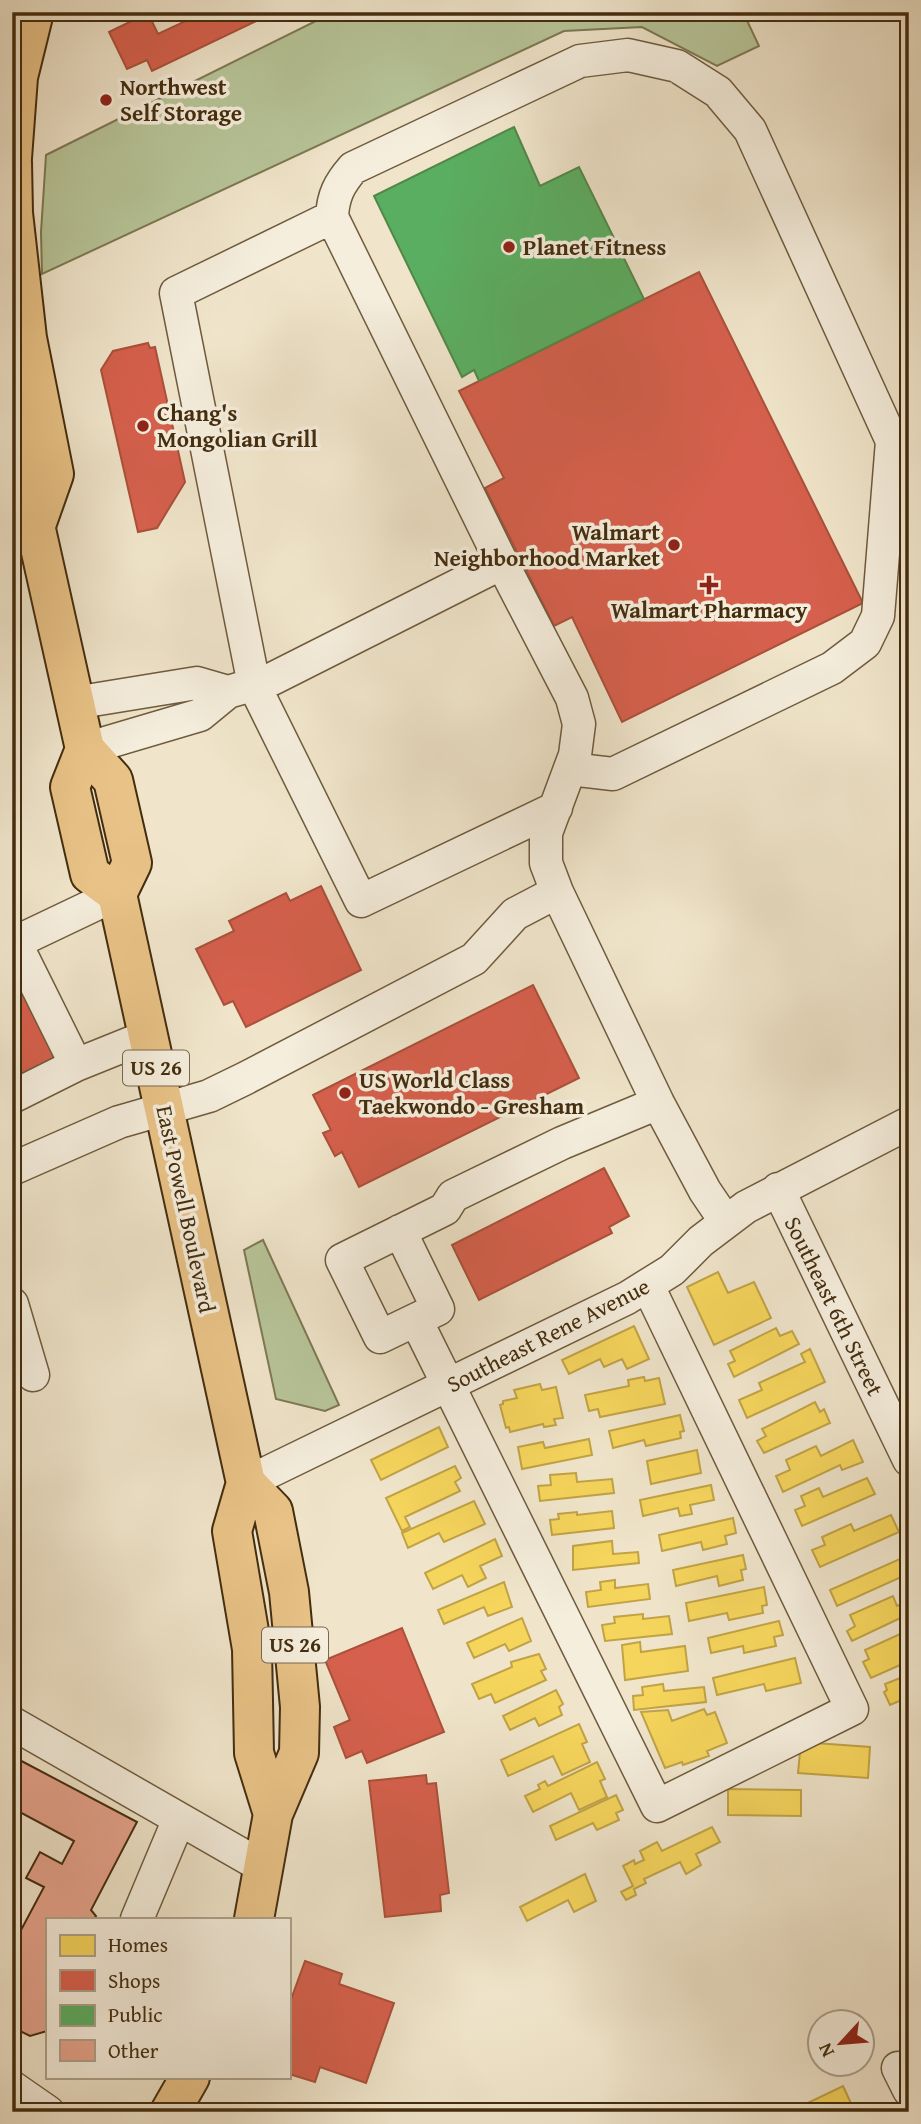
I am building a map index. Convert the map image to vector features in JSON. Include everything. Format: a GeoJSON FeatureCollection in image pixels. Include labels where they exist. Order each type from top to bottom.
{"type":"FeatureCollection","features":[{"type":"Feature","properties":{"kind":"main road"},"geometry":{"type":"LineString","coordinates":[[34,12],[18,76],[12,160],[13,213],[27,338],[20,421],[54,474],[24,530],[75,703],[85,749],[70,787],[90,873],[117,894]]}},
{"type":"Feature","properties":{"kind":"main road","name":"East Powell Boulevard"},"geometry":{"type":"LineString","coordinates":[[117,894],[246,1483],[232,1531],[252,1648],[254,1753],[273,1814],[254,1918]]}},
{"type":"Feature","properties":{"kind":"main road"},"geometry":{"type":"LineString","coordinates":[[170,2112],[189,2078]]}},
{"type":"Feature","properties":{"kind":"street"},"geometry":{"type":"LineString","coordinates":[[570,769],[612,774],[832,668],[866,643],[878,616],[892,442],[750,130],[718,92],[677,66],[628,55],[580,61],[353,168],[341,182],[333,199],[332,217],[502,563],[572,698],[579,724],[575,755],[546,833],[546,863],[557,892],[658,1102],[705,1191],[726,1222]]}},
{"type":"Feature","properties":{"kind":"street"},"geometry":{"type":"LineString","coordinates":[[332,217],[176,293],[241,689],[361,901],[556,808]]}},
{"type":"Feature","properties":{"kind":"street"},"geometry":{"type":"LineString","coordinates":[[85,749],[200,715],[241,689],[272,679],[502,563]]}},
{"type":"Feature","properties":{"kind":"street"},"geometry":{"type":"LineString","coordinates":[[75,703],[197,683],[241,689]]}},
{"type":"Feature","properties":{"kind":"street"},"geometry":{"type":"LineString","coordinates":[[12,1169],[119,1122],[209,1096],[221,1090],[474,959],[515,914],[557,892]]}},
{"type":"Feature","properties":{"kind":"street"},"geometry":{"type":"LineString","coordinates":[[76,1065],[14,943],[117,894]]}},
{"type":"Feature","properties":{"kind":"street"},"geometry":{"type":"LineString","coordinates":[[12,1097],[76,1065],[148,1036]]}},
{"type":"Feature","properties":{"kind":"street"},"geometry":{"type":"LineString","coordinates":[[400,1231],[438,1309],[380,1338],[342,1260],[400,1231],[445,1209],[453,1196],[562,1143],[658,1102]]}},
{"type":"Feature","properties":{"kind":"street","name":"Southeast Rene Avenue"},"geometry":{"type":"LineString","coordinates":[[246,1483],[449,1386],[648,1286],[672,1270],[746,1207],[909,1123]]}},
{"type":"Feature","properties":{"kind":"street","name":"Southeast 6th Street"},"geometry":{"type":"LineString","coordinates":[[778,1189],[909,1460]]}},
{"type":"Feature","properties":{"kind":"street"},"geometry":{"type":"LineString","coordinates":[[416,1320],[657,1806],[852,1709],[648,1286]]}},
{"type":"Feature","properties":{"kind":"street"},"geometry":{"type":"LineString","coordinates":[[12,1304],[33,1375]]}},
{"type":"Feature","properties":{"kind":"street"},"geometry":{"type":"LineString","coordinates":[[12,1723],[265,1868]]}},
{"type":"Feature","properties":{"kind":"street"},"geometry":{"type":"LineString","coordinates":[[137,1918],[179,1819]]}},
{"type":"Feature","properties":{"kind":"street"},"geometry":{"type":"LineString","coordinates":[[12,2087],[48,2112]]}},
{"type":"Feature","properties":{"kind":"green space"},"geometry":{"type":"Polygon","coordinates":[[[334,12],[743,12],[759,46],[717,66],[642,27],[564,31],[42,274],[41,232],[46,155],[334,12]]]}},
{"type":"Feature","properties":{"kind":"green space"},"geometry":{"type":"Polygon","coordinates":[[[263,1240],[339,1405],[325,1411],[276,1399],[244,1250],[263,1240]]]}},
{"type":"Feature","properties":{"kind":"building: Homes"},"geometry":{"type":"Polygon","coordinates":[[[909,1178],[909,1194],[902,1181],[909,1178]]]}},
{"type":"Feature","properties":{"kind":"building: Homes"},"geometry":{"type":"Polygon","coordinates":[[[718,1272],[728,1293],[754,1282],[771,1318],[714,1345],[687,1287],[718,1272]]]}},
{"type":"Feature","properties":{"kind":"building: Homes"},"geometry":{"type":"Polygon","coordinates":[[[634,1326],[649,1359],[627,1369],[622,1359],[604,1367],[600,1359],[569,1374],[562,1360],[634,1326]]]}},
{"type":"Feature","properties":{"kind":"building: Homes"},"geometry":{"type":"Polygon","coordinates":[[[776,1328],[780,1336],[792,1331],[799,1344],[734,1377],[728,1364],[735,1361],[730,1351],[776,1328]]]}},
{"type":"Feature","properties":{"kind":"building: Homes"},"geometry":{"type":"Polygon","coordinates":[[[810,1349],[825,1382],[747,1418],[739,1400],[762,1390],[759,1383],[805,1362],[801,1354],[810,1349]]]}},
{"type":"Feature","properties":{"kind":"building: Homes"},"geometry":{"type":"Polygon","coordinates":[[[644,1377],[645,1381],[659,1378],[665,1404],[600,1417],[598,1409],[589,1411],[585,1395],[629,1386],[628,1380],[644,1377]]]}},
{"type":"Feature","properties":{"kind":"building: Homes"},"geometry":{"type":"Polygon","coordinates":[[[540,1384],[542,1390],[556,1387],[563,1418],[554,1419],[556,1425],[544,1427],[543,1424],[510,1432],[509,1427],[506,1428],[500,1405],[503,1401],[517,1398],[514,1390],[540,1384]]]}},
{"type":"Feature","properties":{"kind":"building: Homes"},"geometry":{"type":"Polygon","coordinates":[[[815,1402],[820,1412],[824,1409],[830,1423],[764,1453],[757,1441],[766,1436],[762,1429],[815,1402]]]}},
{"type":"Feature","properties":{"kind":"building: Homes"},"geometry":{"type":"Polygon","coordinates":[[[680,1415],[684,1431],[680,1432],[681,1438],[646,1446],[644,1440],[613,1448],[609,1431],[680,1415]]]}},
{"type":"Feature","properties":{"kind":"building: Homes"},"geometry":{"type":"Polygon","coordinates":[[[439,1427],[448,1447],[381,1480],[371,1460],[439,1427]]]}},
{"type":"Feature","properties":{"kind":"building: Homes"},"geometry":{"type":"Polygon","coordinates":[[[589,1439],[592,1455],[522,1469],[518,1447],[543,1442],[545,1448],[589,1439]]]}},
{"type":"Feature","properties":{"kind":"building: Homes"},"geometry":{"type":"Polygon","coordinates":[[[853,1440],[863,1462],[842,1470],[840,1465],[783,1492],[776,1476],[790,1470],[786,1460],[816,1446],[821,1456],[853,1440]]]}},
{"type":"Feature","properties":{"kind":"building: Homes"},"geometry":{"type":"Polygon","coordinates":[[[697,1450],[701,1473],[651,1484],[647,1461],[697,1450]]]}},
{"type":"Feature","properties":{"kind":"building: Homes"},"geometry":{"type":"Polygon","coordinates":[[[455,1466],[461,1478],[455,1482],[460,1491],[405,1517],[410,1527],[402,1531],[386,1498],[455,1466]]]}},
{"type":"Feature","properties":{"kind":"building: Homes"},"geometry":{"type":"Polygon","coordinates":[[[576,1473],[577,1482],[612,1479],[614,1493],[540,1501],[538,1486],[551,1485],[550,1475],[576,1473]]]}},
{"type":"Feature","properties":{"kind":"building: Homes"},"geometry":{"type":"Polygon","coordinates":[[[867,1478],[875,1494],[802,1526],[795,1510],[805,1506],[801,1496],[819,1488],[823,1497],[867,1478]]]}},
{"type":"Feature","properties":{"kind":"building: Homes"},"geometry":{"type":"Polygon","coordinates":[[[711,1485],[714,1500],[690,1505],[692,1514],[680,1516],[678,1508],[643,1516],[640,1500],[711,1485]]]}},
{"type":"Feature","properties":{"kind":"building: Homes"},"geometry":{"type":"Polygon","coordinates":[[[474,1501],[485,1524],[444,1542],[439,1533],[408,1548],[402,1533],[474,1501]]]}},
{"type":"Feature","properties":{"kind":"building: Homes"},"geometry":{"type":"Polygon","coordinates":[[[612,1511],[614,1528],[552,1535],[550,1520],[559,1519],[558,1514],[612,1511]]]}},
{"type":"Feature","properties":{"kind":"building: Homes"},"geometry":{"type":"Polygon","coordinates":[[[891,1515],[899,1532],[820,1567],[812,1550],[825,1545],[822,1537],[851,1524],[854,1531],[891,1515]]]}},
{"type":"Feature","properties":{"kind":"building: Homes"},"geometry":{"type":"Polygon","coordinates":[[[733,1518],[736,1533],[725,1536],[727,1544],[703,1550],[701,1542],[662,1551],[659,1535],[733,1518]]]}},
{"type":"Feature","properties":{"kind":"building: Homes"},"geometry":{"type":"Polygon","coordinates":[[[495,1539],[502,1556],[480,1566],[486,1578],[468,1587],[462,1575],[433,1589],[425,1573],[495,1539]]]}},
{"type":"Feature","properties":{"kind":"building: Homes"},"geometry":{"type":"Polygon","coordinates":[[[612,1541],[613,1554],[638,1552],[639,1563],[573,1570],[573,1546],[612,1541]]]}},
{"type":"Feature","properties":{"kind":"building: Homes"},"geometry":{"type":"Polygon","coordinates":[[[743,1555],[746,1569],[741,1570],[743,1580],[719,1586],[717,1576],[676,1586],[673,1570],[743,1555]]]}},
{"type":"Feature","properties":{"kind":"building: Homes"},"geometry":{"type":"Polygon","coordinates":[[[902,1558],[908,1574],[837,1606],[830,1590],[902,1558]]]}},
{"type":"Feature","properties":{"kind":"building: Homes"},"geometry":{"type":"Polygon","coordinates":[[[615,1580],[615,1588],[648,1584],[650,1599],[588,1607],[586,1592],[601,1590],[600,1582],[615,1580]]]}},
{"type":"Feature","properties":{"kind":"building: Homes"},"geometry":{"type":"Polygon","coordinates":[[[504,1582],[512,1607],[488,1616],[484,1607],[444,1624],[438,1610],[504,1582]]]}},
{"type":"Feature","properties":{"kind":"building: Homes"},"geometry":{"type":"Polygon","coordinates":[[[764,1587],[767,1605],[762,1606],[763,1613],[729,1620],[727,1613],[689,1621],[686,1603],[764,1587]]]}},
{"type":"Feature","properties":{"kind":"building: Homes"},"geometry":{"type":"Polygon","coordinates":[[[893,1596],[897,1606],[909,1601],[909,1614],[852,1641],[847,1631],[855,1626],[850,1615],[893,1596]]]}},
{"type":"Feature","properties":{"kind":"building: Homes"},"geometry":{"type":"Polygon","coordinates":[[[643,1614],[643,1619],[669,1616],[672,1634],[605,1641],[602,1625],[615,1623],[614,1617],[643,1614]]]}},
{"type":"Feature","properties":{"kind":"building: Homes"},"geometry":{"type":"Polygon","coordinates":[[[522,1618],[531,1641],[509,1651],[505,1644],[474,1658],[467,1643],[522,1618]]]}},
{"type":"Feature","properties":{"kind":"building: Homes"},"geometry":{"type":"Polygon","coordinates":[[[779,1621],[783,1635],[774,1637],[776,1646],[744,1653],[743,1646],[711,1653],[708,1638],[779,1621]]]}},
{"type":"Feature","properties":{"kind":"building: Homes"},"geometry":{"type":"Polygon","coordinates":[[[900,1634],[904,1643],[909,1641],[909,1661],[871,1678],[863,1662],[869,1659],[865,1650],[900,1634]]]}},
{"type":"Feature","properties":{"kind":"building: Homes"},"geometry":{"type":"Polygon","coordinates":[[[640,1642],[641,1652],[685,1646],[688,1671],[625,1680],[622,1645],[640,1642]]]}},
{"type":"Feature","properties":{"kind":"building: Homes"},"geometry":{"type":"Polygon","coordinates":[[[539,1654],[546,1669],[541,1671],[546,1680],[495,1703],[491,1694],[479,1699],[472,1684],[512,1667],[511,1662],[539,1654]]]}},
{"type":"Feature","properties":{"kind":"building: Homes"},"geometry":{"type":"Polygon","coordinates":[[[795,1658],[801,1683],[766,1691],[764,1684],[717,1695],[713,1678],[795,1658]]]}},
{"type":"Feature","properties":{"kind":"building: Homes"},"geometry":{"type":"Polygon","coordinates":[[[900,1678],[902,1683],[909,1680],[909,1697],[890,1705],[884,1692],[887,1690],[885,1684],[900,1678]]]}},
{"type":"Feature","properties":{"kind":"building: Homes"},"geometry":{"type":"Polygon","coordinates":[[[663,1684],[664,1691],[704,1687],[706,1702],[634,1710],[633,1696],[643,1695],[642,1687],[663,1684]]]}},
{"type":"Feature","properties":{"kind":"building: Homes"},"geometry":{"type":"Polygon","coordinates":[[[556,1690],[563,1704],[559,1707],[562,1715],[539,1726],[535,1718],[510,1730],[503,1716],[556,1690]]]}},
{"type":"Feature","properties":{"kind":"building: Homes"},"geometry":{"type":"Polygon","coordinates":[[[704,1709],[707,1715],[715,1712],[727,1743],[707,1751],[709,1756],[665,1768],[641,1712],[668,1710],[672,1721],[704,1709]]]}},
{"type":"Feature","properties":{"kind":"building: Homes"},"geometry":{"type":"Polygon","coordinates":[[[579,1724],[587,1742],[582,1744],[590,1762],[562,1775],[553,1756],[508,1776],[501,1760],[579,1724]]]}},
{"type":"Feature","properties":{"kind":"building: Homes"},"geometry":{"type":"Polygon","coordinates":[[[801,1742],[870,1747],[868,1778],[798,1773],[801,1742]]]}},
{"type":"Feature","properties":{"kind":"building: Homes"},"geometry":{"type":"Polygon","coordinates":[[[597,1762],[605,1779],[600,1781],[607,1797],[579,1810],[571,1793],[533,1812],[525,1796],[540,1789],[538,1785],[545,1781],[548,1786],[597,1762]]]}},
{"type":"Feature","properties":{"kind":"building: Homes"},"geometry":{"type":"Polygon","coordinates":[[[728,1789],[801,1790],[801,1816],[728,1815],[728,1789]]]}},
{"type":"Feature","properties":{"kind":"building: Homes"},"geometry":{"type":"Polygon","coordinates":[[[616,1795],[623,1810],[616,1813],[619,1820],[597,1830],[593,1823],[556,1840],[550,1826],[616,1795]]]}},
{"type":"Feature","properties":{"kind":"building: Homes"},"geometry":{"type":"Polygon","coordinates":[[[712,1827],[720,1842],[696,1854],[701,1865],[686,1874],[680,1862],[644,1879],[646,1883],[634,1889],[636,1895],[626,1900],[621,1892],[633,1886],[623,1866],[634,1860],[635,1864],[644,1860],[640,1851],[657,1842],[662,1851],[712,1827]]]}},
{"type":"Feature","properties":{"kind":"building: Homes"},"geometry":{"type":"Polygon","coordinates":[[[585,1874],[596,1901],[574,1912],[568,1900],[527,1921],[520,1907],[585,1874]]]}},
{"type":"Feature","properties":{"kind":"building: Homes"},"geometry":{"type":"Polygon","coordinates":[[[843,2086],[855,2112],[789,2112],[843,2086]]]}},
{"type":"Feature","properties":{"kind":"building: Shops"},"geometry":{"type":"Polygon","coordinates":[[[205,12],[275,12],[152,71],[147,60],[127,69],[109,32],[148,13],[158,34],[205,12]]]}},
{"type":"Feature","properties":{"kind":"building: Shops","name":"Walmart Neighborhood Market"},"geometry":{"type":"Polygon","coordinates":[[[699,272],[863,603],[622,722],[572,617],[554,626],[485,488],[504,478],[459,391],[699,272]]]}},
{"type":"Feature","properties":{"kind":"building: Shops","name":"Chang's Mongolian Grill"},"geometry":{"type":"Polygon","coordinates":[[[148,343],[150,348],[155,347],[185,482],[157,528],[138,532],[101,370],[113,351],[148,343]]]}},
{"type":"Feature","properties":{"kind":"building: Shops"},"geometry":{"type":"Polygon","coordinates":[[[321,886],[361,970],[246,1027],[233,1001],[224,1005],[196,949],[234,931],[229,921],[286,893],[290,901],[321,886]]]}},
{"type":"Feature","properties":{"kind":"building: Shops"},"geometry":{"type":"Polygon","coordinates":[[[533,985],[579,1078],[359,1187],[342,1152],[335,1156],[323,1133],[331,1130],[313,1095],[533,985]]]}},
{"type":"Feature","properties":{"kind":"building: Shops"},"geometry":{"type":"Polygon","coordinates":[[[23,991],[60,1065],[12,1088],[12,996],[23,991]]]}},
{"type":"Feature","properties":{"kind":"building: Shops"},"geometry":{"type":"Polygon","coordinates":[[[604,1168],[629,1216],[609,1227],[612,1233],[479,1300],[452,1245],[604,1168]]]}},
{"type":"Feature","properties":{"kind":"building: Shops"},"geometry":{"type":"Polygon","coordinates":[[[402,1628],[444,1732],[367,1763],[362,1751],[346,1758],[334,1727],[350,1720],[325,1660],[402,1628]]]}},
{"type":"Feature","properties":{"kind":"building: Shops"},"geometry":{"type":"Polygon","coordinates":[[[426,1775],[427,1784],[436,1783],[449,1893],[440,1895],[441,1911],[385,1917],[369,1781],[426,1775]]]}},
{"type":"Feature","properties":{"kind":"building: Shops"},"geometry":{"type":"Polygon","coordinates":[[[305,1961],[342,1974],[339,1984],[394,2003],[366,2083],[320,2067],[315,2082],[290,2074],[290,2002],[305,1961]]]}},
{"type":"Feature","properties":{"kind":"building: Public","name":"Planet Fitness"},"geometry":{"type":"Polygon","coordinates":[[[514,127],[540,186],[579,167],[644,299],[479,381],[474,370],[462,377],[374,196],[514,127]]]}},
{"type":"Feature","properties":{"kind":"building: Other"},"geometry":{"type":"Polygon","coordinates":[[[12,1756],[137,1822],[91,1910],[95,1918],[46,1918],[46,2031],[30,2036],[12,2027],[12,1928],[20,1932],[44,1887],[26,1878],[40,1852],[62,1864],[74,1841],[12,1808],[12,1756]]]}},
{"type":"Feature","properties":{"kind":"place","name":"Northwest Self Storage"},"geometry":{"type":"Point","coordinates":[106,100]}},
{"type":"Feature","properties":{"kind":"place","name":"Planet Fitness"},"geometry":{"type":"Point","coordinates":[509,247]}},
{"type":"Feature","properties":{"kind":"place","name":"Chang's Mongolian Grill"},"geometry":{"type":"Point","coordinates":[143,426]}},
{"type":"Feature","properties":{"kind":"place","name":"Walmart Neighborhood Market"},"geometry":{"type":"Point","coordinates":[674,545]}},
{"type":"Feature","properties":{"kind":"place","name":"Walmart Pharmacy"},"geometry":{"type":"Point","coordinates":[709,585]}},
{"type":"Feature","properties":{"kind":"place","name":"US World Class Taekwondo - Gresham"},"geometry":{"type":"Point","coordinates":[345,1093]}}]}
